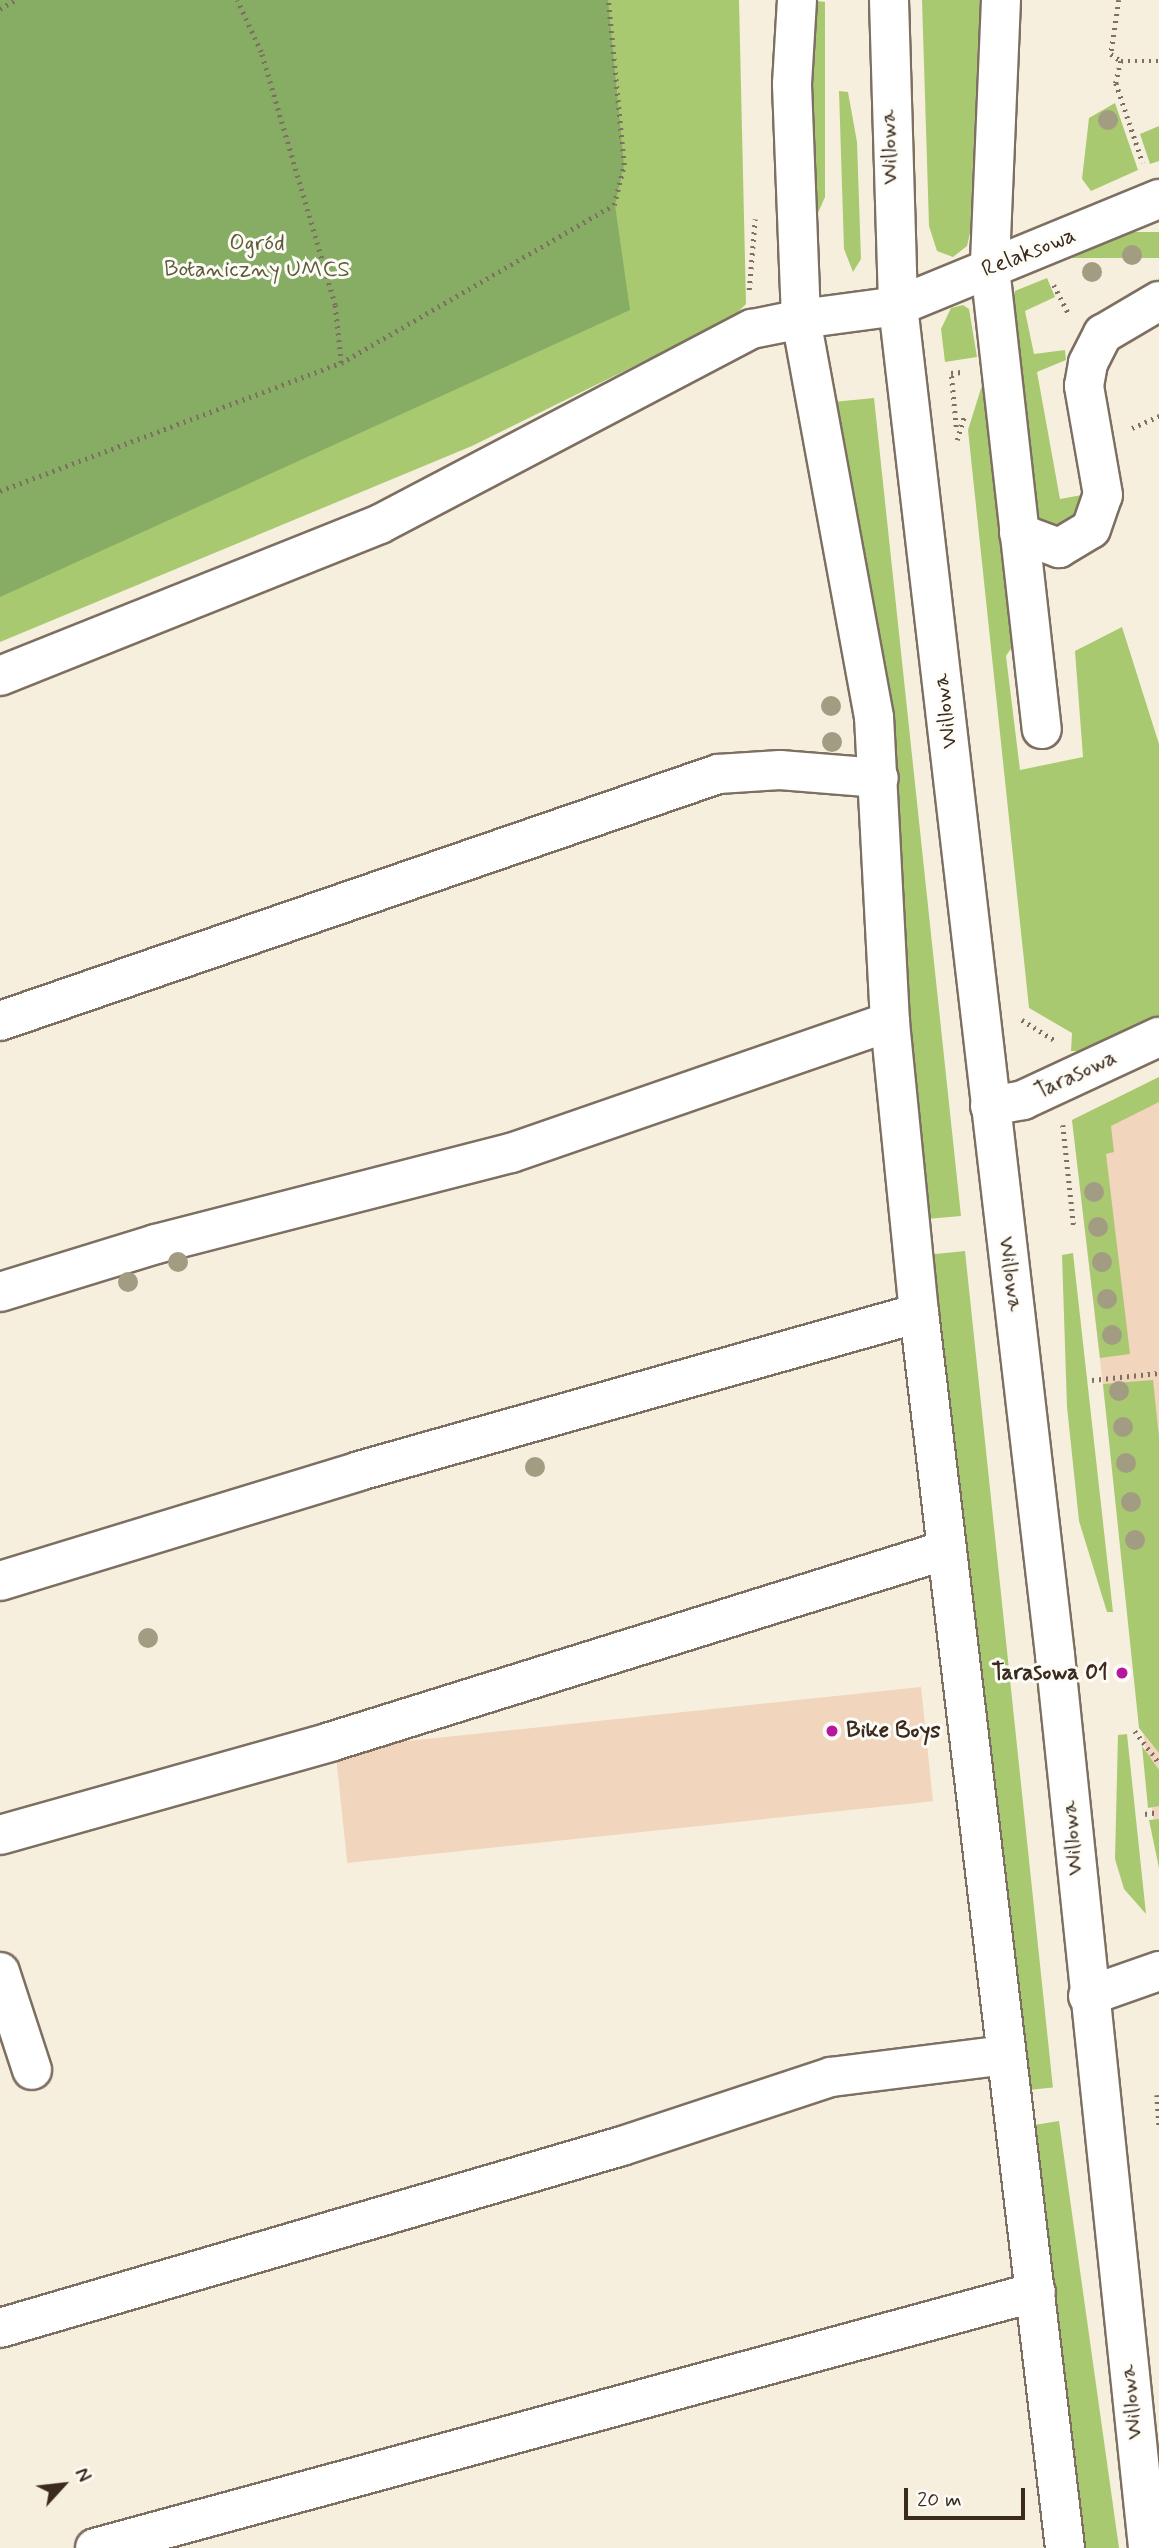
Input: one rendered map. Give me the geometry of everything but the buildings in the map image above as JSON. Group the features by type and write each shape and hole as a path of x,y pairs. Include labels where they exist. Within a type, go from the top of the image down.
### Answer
{"street":[{"path":"797,0 793,83 801,318 879,778 890,1022 919,1313 1065,2548"},
{"name":"Willowa","path":"889,0 898,306 990,1106 1148,2548"},
{"path":"1001,0 990,268 1042,729"},
{"name":"Relaksowa","path":"0,676 380,524 752,329 801,318 898,306 990,268 1154,188"},
{"path":"1019,533 1059,548 1091,529 1103,495 1084,386 1091,352 1103,334 1159,301"},
{"path":"0,1020 718,774 779,770 879,778"},
{"path":"0,1292 156,1244 511,1153 890,1022"},
{"name":"Tarasowa","path":"990,1106 1023,1100 1159,1037"},
{"path":"0,1581 359,1471 919,1313"},
{"path":"0,1835 330,1742 946,1550"},
{"path":"1088,1996 1159,1971"},
{"path":"0,1972 32,2070"},
{"path":"0,2328 622,2146 831,2077 1006,2055"},
{"path":"95,2548 1036,2292"}],"path":[{"path":"0,9 15,0"},
{"path":"237,0 261,52 335,305 341,363"},
{"path":"0,491 341,363 614,205 624,165 608,0"},
{"path":"1119,0 1111,54 1121,61 1159,61"},
{"path":"1121,61 1116,83 1154,188"},
{"path":"749,305 756,216"},
{"path":"1125,431 1159,416"},
{"path":"1062,1116 1074,1228"},
{"path":"1092,1380 1159,1373"},
{"path":"1135,1731 1159,1763"},
{"path":"1144,1814 1159,1812"},
{"path":"1157,2095 1159,2126"}],"shaded area":[{"path":"1159,1077 1159,1868 1072,1120"},
{"path":"921,1687 933,1801 347,1863 335,1749"}],"green space":[{"name":"Ogród Botaniczny UMCS","path":"0,0 739,0 746,304 732,318 472,446 0,642"},
{"name":"Ogród Botaniczny UMCS","path":"0,0 608,0 624,165 615,205 630,310 0,597"},
{"path":"810,0 825,2 825,197 818,213 811,196"},
{"path":"922,0 980,0 970,233 967,246 953,257 937,251 929,226"},
{"path":"839,91 848,92 857,142 861,259 853,272 844,249"},
{"path":"1115,103 1138,170 1091,191 1082,179 1089,118"},
{"path":"1159,126 1159,161 1150,164 1140,134"},
{"path":"1047,232 1159,232 1159,258 1047,258"},
{"path":"1047,278 1055,297 1025,311 1034,354 1065,350 1066,360 1037,372 1060,499 1082,495 1083,508 1077,521 1041,532 1011,304 1015,291"},
{"path":"963,305 969,309 977,357 945,362 941,329 951,308"},
{"path":"983,382 1020,635 1006,656 1020,770 1083,757 1075,651 1122,627 1159,744 1159,1016 1079,1051 1071,1051 1072,1033 1029,1008 968,430"},
{"path":"874,398 961,1216 927,1219 833,402"},
{"path":"1159,1077 1159,1102 1111,1126 1114,1152 1106,1154 1130,1354 1100,1358 1072,1120"},
{"path":"965,1251 1053,2087 1021,2091 933,1254"},
{"path":"1073,1253 1113,1612 1107,1612 1079,1521 1067,1407 1062,1255"},
{"path":"1153,1380 1159,1437 1159,1753 1139,1728 1103,1384"},
{"path":"1127,1734 1146,1914 1124,1889 1115,1859 1118,1735"},
{"path":"1142,1746 1159,1770 1159,1806 1148,1808"},
{"path":"1159,1819 1159,1868 1149,1820"},
{"path":"1059,2121 1119,2548 1084,2548 1034,2125"}],"place":[{"name":"Tarasowa 01","path":"1122,1673"},
{"name":"Bike Boys","path":"832,1731"}]}
